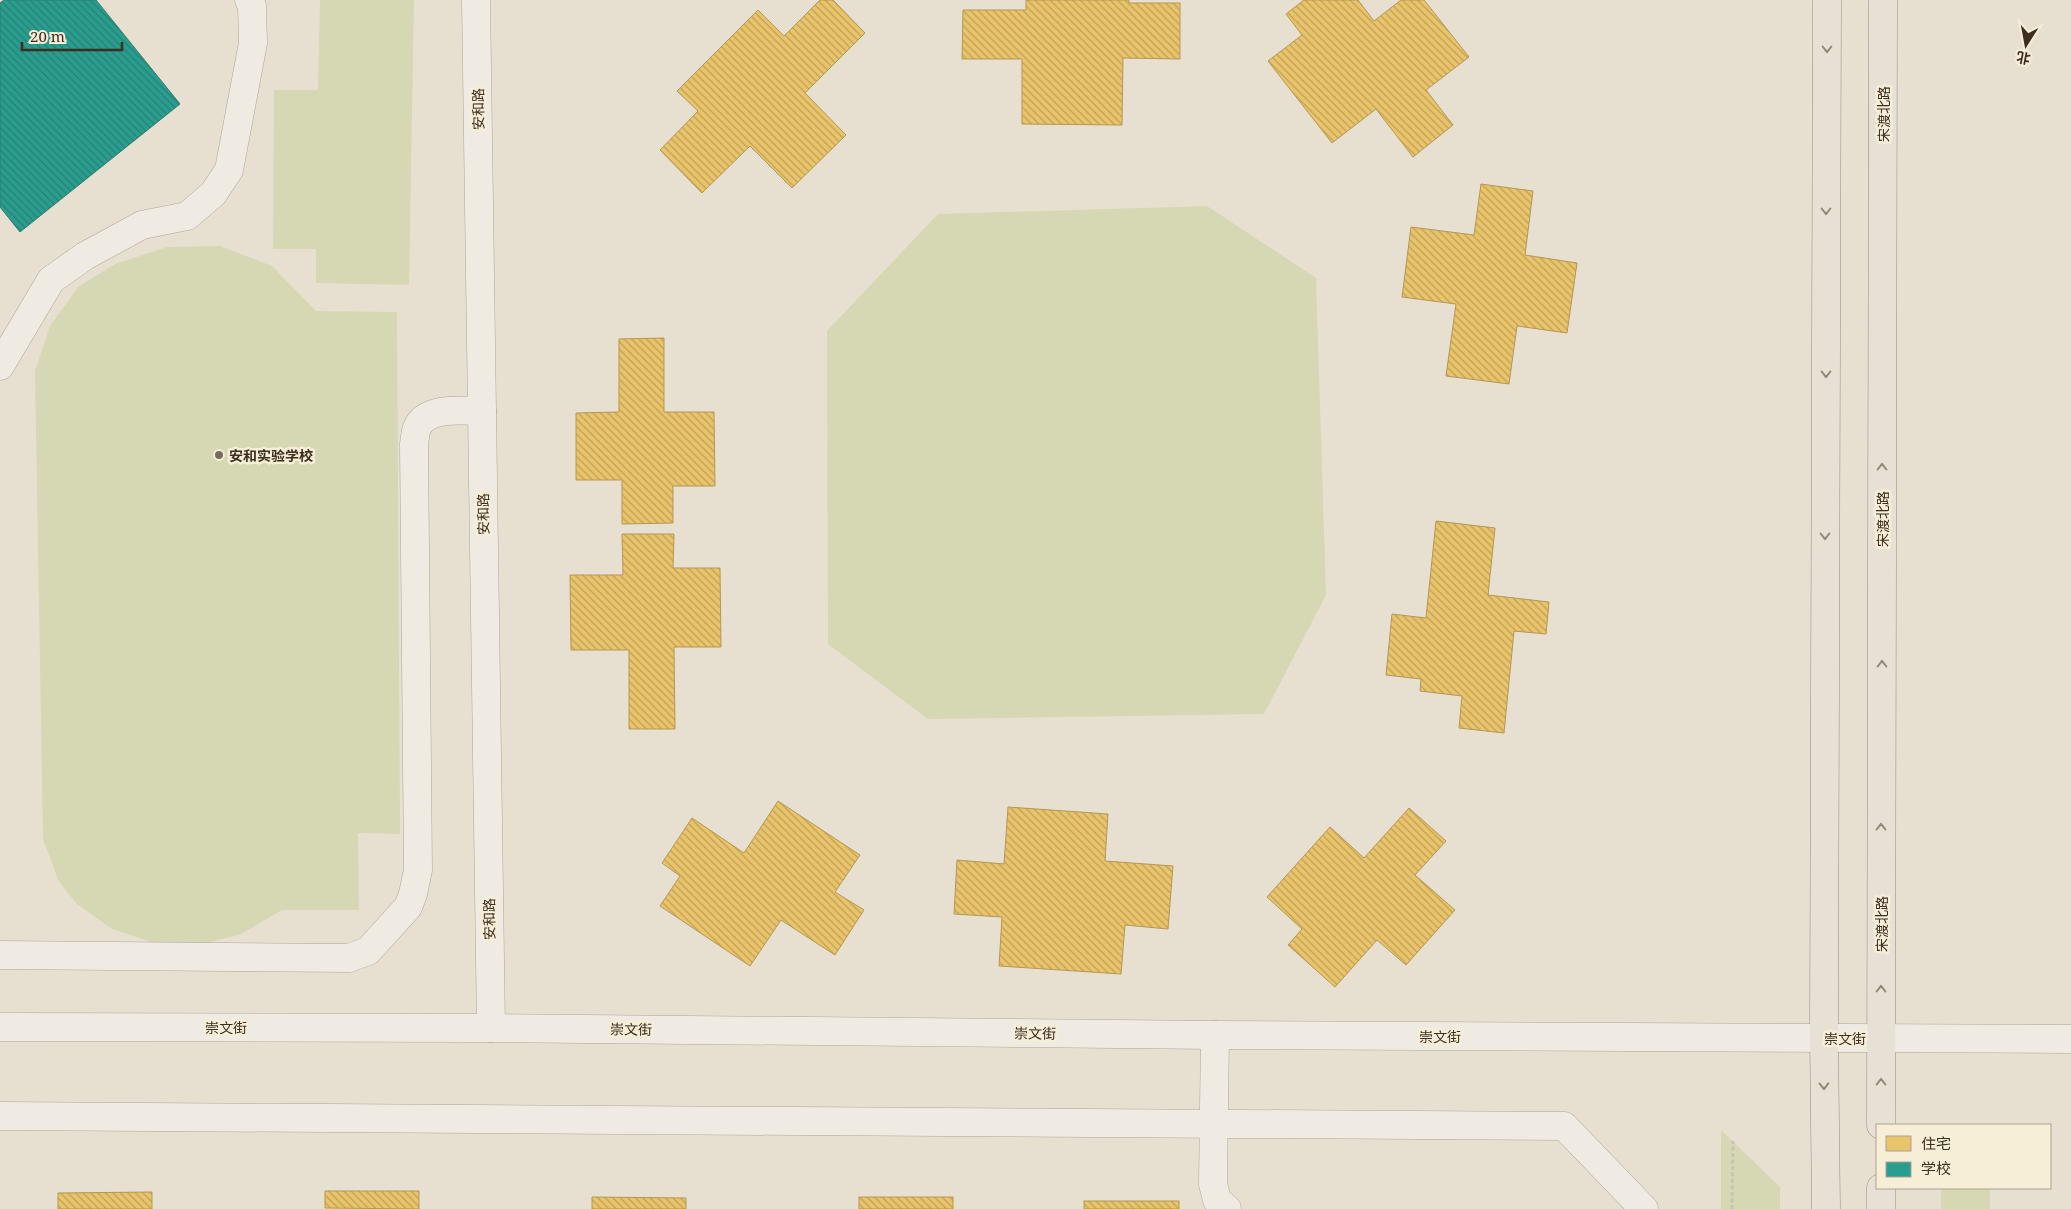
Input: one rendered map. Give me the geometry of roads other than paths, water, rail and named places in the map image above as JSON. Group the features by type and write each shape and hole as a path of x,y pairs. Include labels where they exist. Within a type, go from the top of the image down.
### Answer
{"main road":[{"path":"1826,1209 1824,1037 1827,0"},
{"name":"宋渡北路","path":"1881,1124 1883,0"},
{"path":"1881,1189 1882,1209"}],"street":[{"path":"0,366 51,280 85,256 142,225 187,216 213,194 230,170 253,43 252,6 249,0"},
{"name":"安和路","path":"476,0 491,1028"},
{"path":"0,956 349,958 368,951 408,907 418,870 414,444 418,427 428,416 446,411 482,411"},
{"name":"崇文街","path":"0,1027 491,1028 1215,1035 2071,1039"},
{"path":"1215,1035 1213,1184 1217,1200 1227,1209"},
{"path":"0,1116 1564,1126 1644,1209"}],"place":[{"name":"安和实验学校","path":"219,455"}]}
